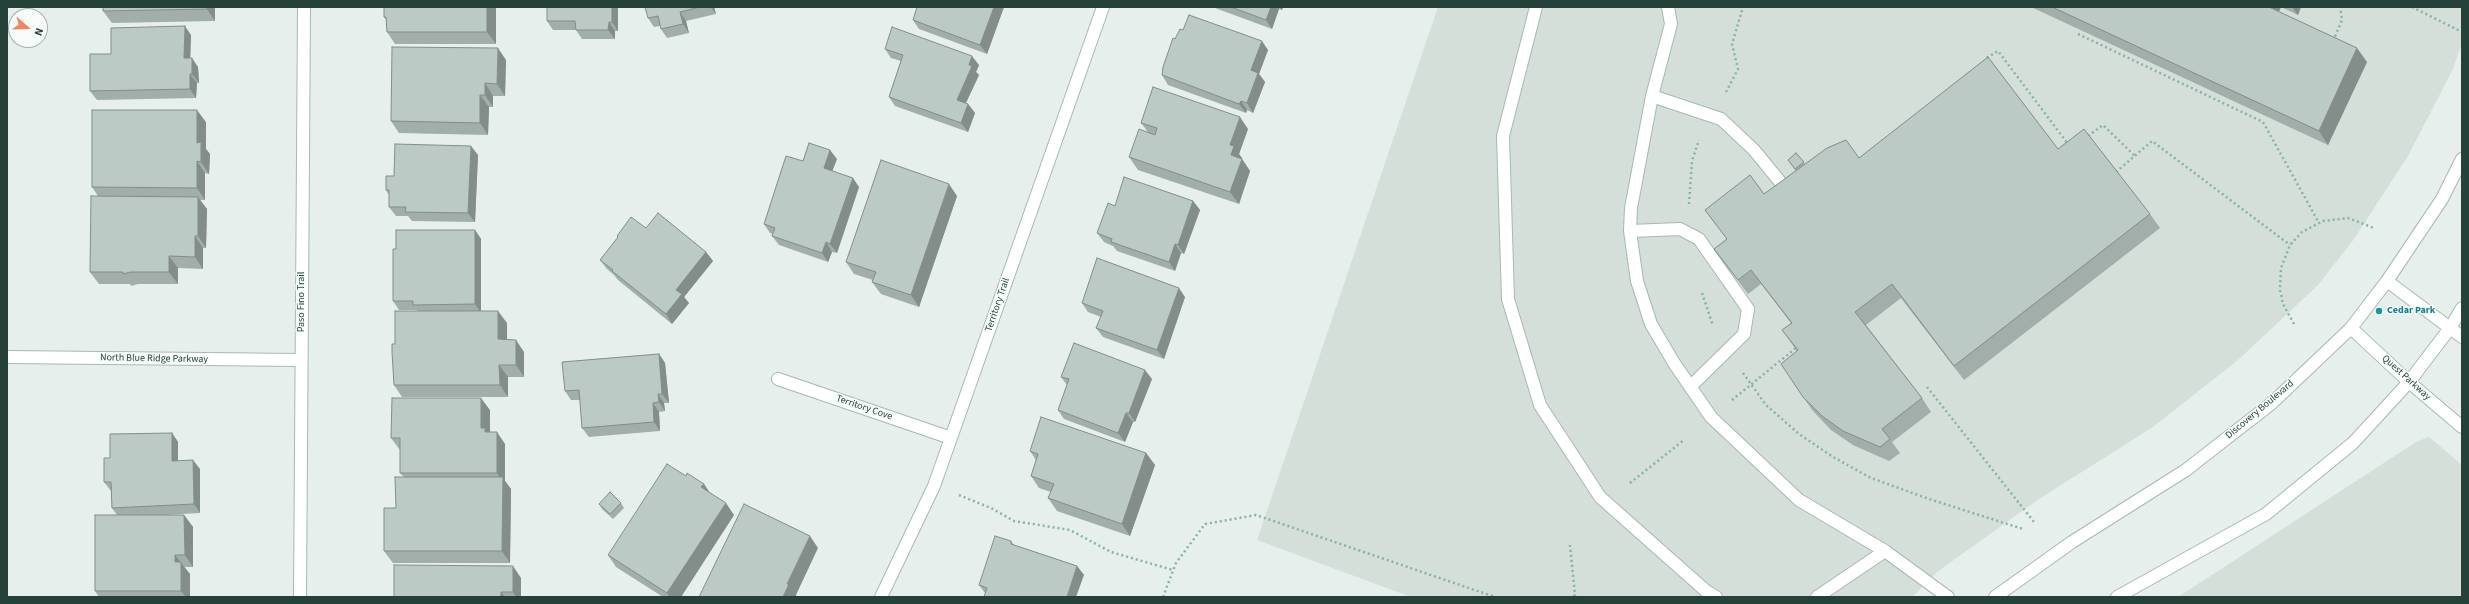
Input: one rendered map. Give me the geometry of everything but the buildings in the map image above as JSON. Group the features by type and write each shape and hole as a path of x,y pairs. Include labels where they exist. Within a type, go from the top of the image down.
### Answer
{"street":[{"name":"Paso Fino Trail","path":"300,597 304,7"},
{"name":"Territory Trail","path":"881,597 934,486 1103,7"},
{"path":"1536,7 1503,136 1508,299 1540,405 1600,497 1706,591 1716,597"},
{"path":"1668,7 1671,24 1652,96 1631,208 1630,231 1638,281 1651,324 1690,387 1711,417 1799,500 1885,551 1948,597"},
{"path":"1652,96 1721,119 1754,150 1790,195"},
{"name":"Discovery Boulevard","path":"1995,597 2072,542 2186,470 2272,403 2351,328 2387,281 2442,198 2462,159"},
{"path":"1630,231 1680,230 1699,239 1748,309 1744,334 1690,387"},
{"path":"2387,281 2462,337"},
{"path":"2117,597 2266,514 2353,443 2409,382 2450,328 2462,308"},
{"name":"Quest Parkway","path":"2351,328 2409,382 2462,427"},
{"name":"North Blue Ridge Parkway","path":"7,357 301,360"},
{"name":"Territory Cove","path":"778,379 951,438"},
{"path":"1816,597 1885,551"}],"path":[{"path":"1724,97 1735,79 1738,69 1732,44 1743,7"},
{"path":"2331,46 2342,20 2340,7"},
{"path":"2412,7 2462,32"},
{"path":"2078,34 2263,122 2319,223"},
{"path":"1988,64 1985,59 1998,50 2071,149"},
{"path":"2084,139 2103,125 2135,156"},
{"path":"1689,206 1692,162 1699,139"},
{"path":"2116,172 2152,141 2290,245"},
{"path":"2294,324 2283,304 2280,290 2280,268 2290,245 2302,232 2319,223 2348,218 2374,228"},
{"path":"1730,401 1796,348"},
{"path":"1740,370 1766,405 1799,434 1833,457 1871,478 1929,500 2023,529"},
{"path":"1927,387 2034,522"},
{"path":"1630,484 1684,440"},
{"path":"934,486 993,508 1014,521 1070,530 1112,552 1173,570"},
{"path":"1163,597 1176,563 1205,524 1256,515 1495,597"},
{"path":"1570,544 1575,595 1571,597"}],"shaded area":[{"path":"1438,7 2462,7 2462,43 2453,69 2408,156 2354,239 2318,285 2238,360 2153,427 2039,499 1937,572 1912,597 1411,597 1257,540"},
{"path":"2429,437 2462,465 2462,597 2178,597 2416,442"}],"place":[{"name":"Cedar Park","path":"2379,311"}]}
